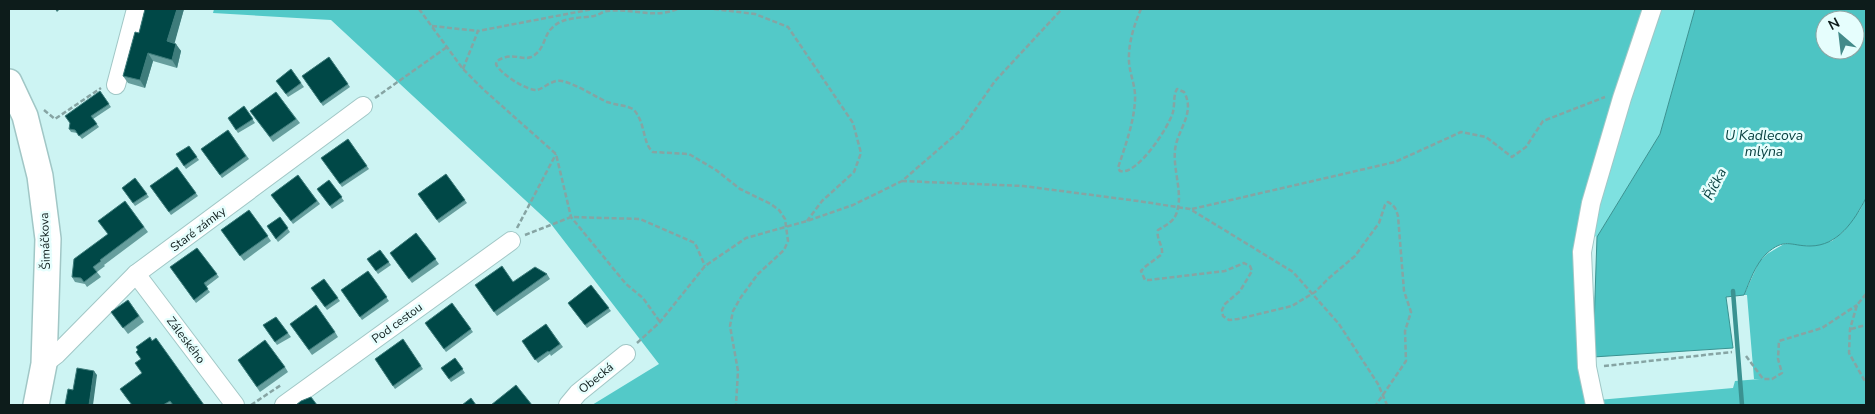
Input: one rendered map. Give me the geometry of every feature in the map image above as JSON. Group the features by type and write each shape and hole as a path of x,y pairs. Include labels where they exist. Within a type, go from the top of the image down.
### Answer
{"street":[{"path":"116,84 136,9"},
{"path":"1595,405 1587,367 1582,252 1591,203 1622,98 1652,9"},
{"name":"Šimáčkova","path":"9,82 25,116 41,185 48,239 44,364 36,405"},
{"name":"Staré zámky","path":"44,364 57,354 136,274 362,106"},
{"name":"Pod cestou","path":"284,405 511,241"},
{"name":"Záleského","path":"136,274 235,405"},
{"name":"Obecká","path":"568,405 578,392 626,354"}],"path":[{"path":"418,9 463,69 556,154 571,217 626,284 643,298 660,322"},
{"path":"432,26 478,31 593,9"},
{"path":"677,9 657,14 607,11 595,16 582,16 563,22 552,28 544,45 532,57 509,56 497,61 497,67 501,72 534,90 560,81 608,102 634,109 642,121 647,146 650,150 658,154 679,152 689,154 716,170 740,189 779,210 785,219 787,227 788,241 784,250 758,274 733,311 730,326 738,371 736,405"},
{"path":"714,9 755,14 788,27 853,123 861,153 854,172 822,201 807,221"},
{"path":"626,354 660,322 705,266 746,238 807,221 853,205 902,181 961,130 995,81 1062,9"},
{"path":"1141,9 1132,32 1129,62 1136,99 1134,113 1118,168 1123,173 1126,172 1147,154 1157,142 1173,112 1176,91 1180,89 1184,92 1187,97 1188,110 1175,148 1174,164 1178,190 1174,220 1158,230 1157,236 1163,249 1162,254 1142,271 1145,280 1225,272 1244,263 1250,266 1252,271 1240,291 1225,304 1222,310 1223,316 1229,320 1292,306 1313,294 1355,256 1379,223 1385,205 1388,202 1392,204 1396,208 1398,216 1404,291 1411,312 1406,331 1406,361 1399,374 1382,394 1376,405"},
{"path":"463,69 478,31"},
{"path":"362,106 447,47"},
{"path":"44,109 56,119 110,82 116,84"},
{"path":"1190,210 1395,162 1461,132 1486,137 1512,157 1526,147 1543,121 1608,96 1622,98"},
{"path":"511,241 556,154"},
{"path":"902,181 1023,186 1190,210 1293,272 1339,324 1378,384 1387,405"},
{"path":"511,241 571,217 640,219 695,243 705,266"},
{"path":"1746,356 1763,379 1772,379 1782,373 1778,359 1779,341 1822,328 1857,305 1866,294"},
{"path":"1857,305 1850,329 1848,353 1866,383"},
{"path":"1850,329 1866,325"},
{"path":"1587,367 1732,352"}],"shaded area":[{"path":"214,9 1646,9 1585,200 1587,401 1733,388 1735,381 1760,379 1754,379 1747,295 1744,295 1759,262 1767,254 1784,244 1794,243 1809,246 1832,241 1843,232 1860,210 1866,198 1866,405 592,405 659,364 551,224 331,20 213,13"},
{"path":"1657,9 1695,9 1660,134 1597,237 1590,234"}],"water":[{"name":"U Kadlecova mlýna","path":"1695,9 1866,9 1866,198 1856,215 1837,237 1820,245 1783,244 1778,246 1762,258 1744,295 1726,297 1733,348 1593,357 1597,237 1660,134"}],"building":[{"path":"145,9 177,9 167,41 176,44 172,60 148,53 140,80 123,76 135,32 139,33"},
{"path":"329,57 348,84 321,103 302,76"},
{"path":"291,69 301,83 286,94 276,81"},
{"path":"100,91 109,104 91,116 97,124 79,136 75,130 69,129 70,123 65,116"},
{"path":"276,92 296,119 270,137 250,111"},
{"path":"244,106 253,119 236,130 228,118"},
{"path":"228,130 246,156 220,175 201,149"},
{"path":"348,139 367,166 340,184 321,158"},
{"path":"189,146 197,157 184,166 176,154"},
{"path":"177,167 196,193 169,212 150,186"},
{"path":"446,174 465,200 437,220 418,194"},
{"path":"298,175 317,201 291,221 271,195"},
{"path":"135,178 147,194 133,203 122,188"},
{"path":"329,180 342,197 330,206 317,189"},
{"path":"125,201 144,227 100,260 93,267 97,272 84,282 81,278 72,277 74,259 108,234 98,221"},
{"path":"249,210 268,236 240,256 221,230"},
{"path":"280,217 288,228 276,239 267,226"},
{"path":"416,233 436,259 409,279 390,253"},
{"path":"197,248 217,274 204,283 208,289 194,300 170,267"},
{"path":"380,250 389,262 376,271 367,259"},
{"path":"502,266 513,282 535,267 547,274 494,312 475,285"},
{"path":"368,271 387,297 360,317 341,290"},
{"path":"324,279 338,298 325,307 311,288"},
{"path":"591,285 609,308 585,325 568,303"},
{"path":"128,300 139,316 123,328 111,312"},
{"path":"452,303 471,329 444,349 425,323"},
{"path":"316,305 335,332 309,350 290,324"},
{"path":"276,317 288,333 275,342 263,325"},
{"path":"546,324 560,344 535,360 522,341"},
{"path":"150,337 152,341 156,338 204,405 173,405 170,401 163,405 132,405 120,389 142,373 135,363 141,359 136,352 138,350 136,347"},
{"path":"403,339 421,366 393,386 375,359"},
{"path":"265,340 285,367 257,387 238,360"},
{"path":"455,358 463,369 449,379 441,368"},
{"path":"77,368 94,371 89,405 65,405 68,389 73,390"},
{"path":"516,385 532,405 491,405"},
{"path":"311,397 317,405 296,405 301,401"},
{"path":"471,398 476,405 462,405"}],"waterway":[{"name":"Říčka","path":"1733,291 1742,405"}]}
